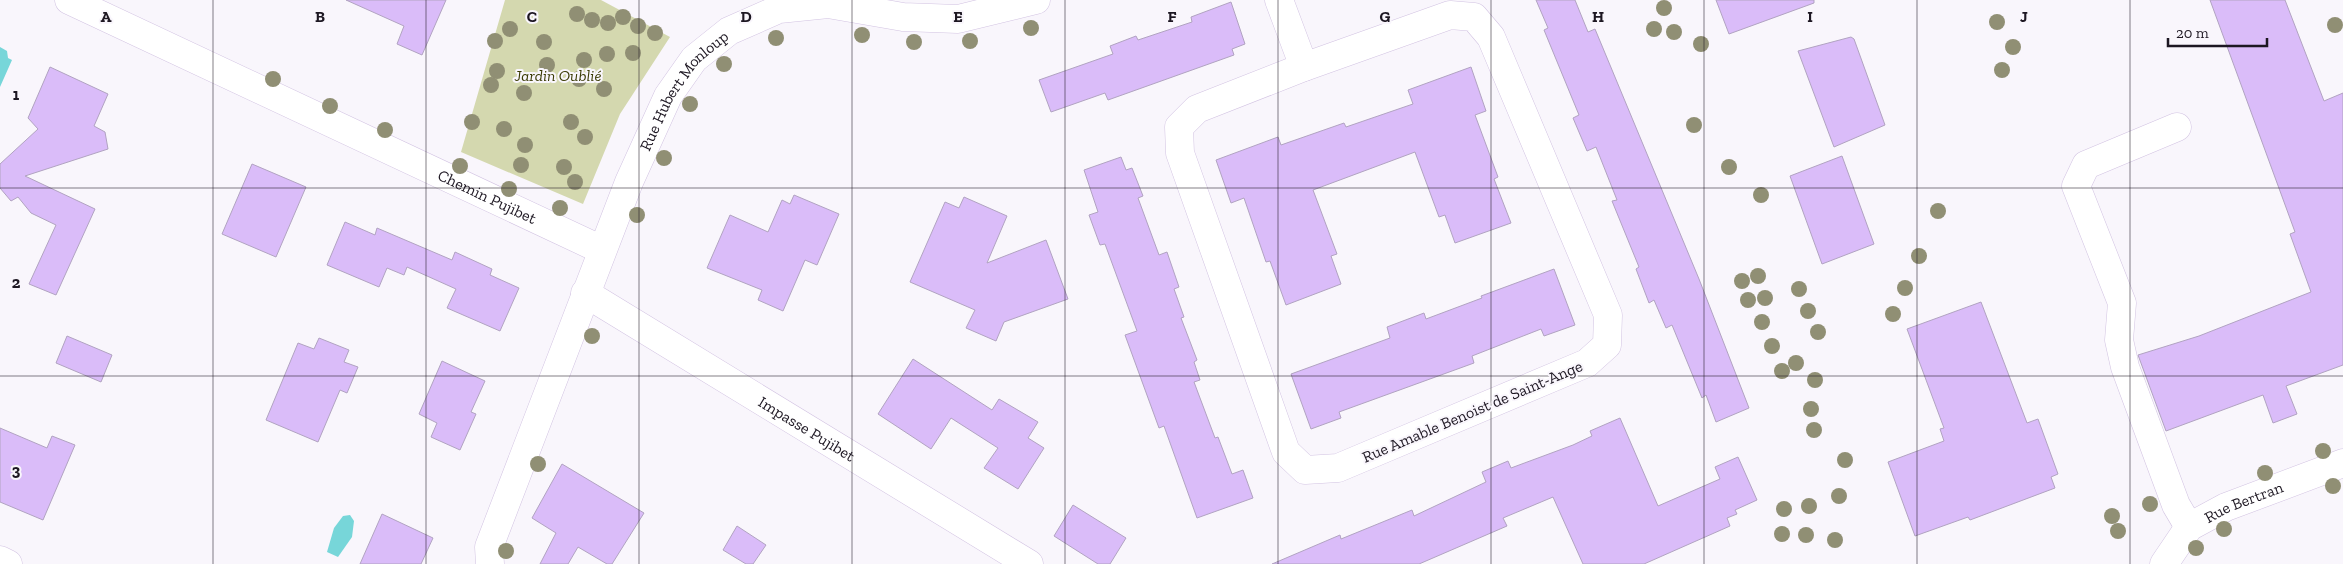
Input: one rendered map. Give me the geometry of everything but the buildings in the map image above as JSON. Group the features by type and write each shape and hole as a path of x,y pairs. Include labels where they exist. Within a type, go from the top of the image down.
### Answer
{"street":[{"name":"Chemin Pujibet","path":"69,0 602,250"},
{"name":"Rue Hubert Monloup","path":"602,250 629,182 668,96 694,59 729,31 779,9 828,4 903,17 958,19 1036,0"},
{"path":"1279,0 1304,67"},
{"name":"Rue Amable Benoist de Saint-Ange","path":"1450,15 1474,17 1491,37 1608,315 1607,345 1587,363 1338,468 1305,470 1286,452 1180,153 1179,128 1197,109 1304,67 1450,15"},
{"path":"2177,127 2086,165 2076,186 2122,303 2120,340 2125,367 2176,505 2189,527"},
{"path":"490,564 489,546 602,250"},
{"name":"Impasse Pujibet","path":"585,293 1029,564"},
{"name":"Rue Bertran","path":"2164,564 2189,527 2226,507 2343,463"},
{"path":"0,560 8,564"}],"green space":[{"name":"Jardin Oublié","path":"505,0 601,0 670,37 620,114 583,204 461,152"}],"water":[{"path":"0,47 7,51 8,58 12,60 0,87"},
{"path":"350,515 354,521 352,537 338,557 327,552 334,528 343,516"}]}
